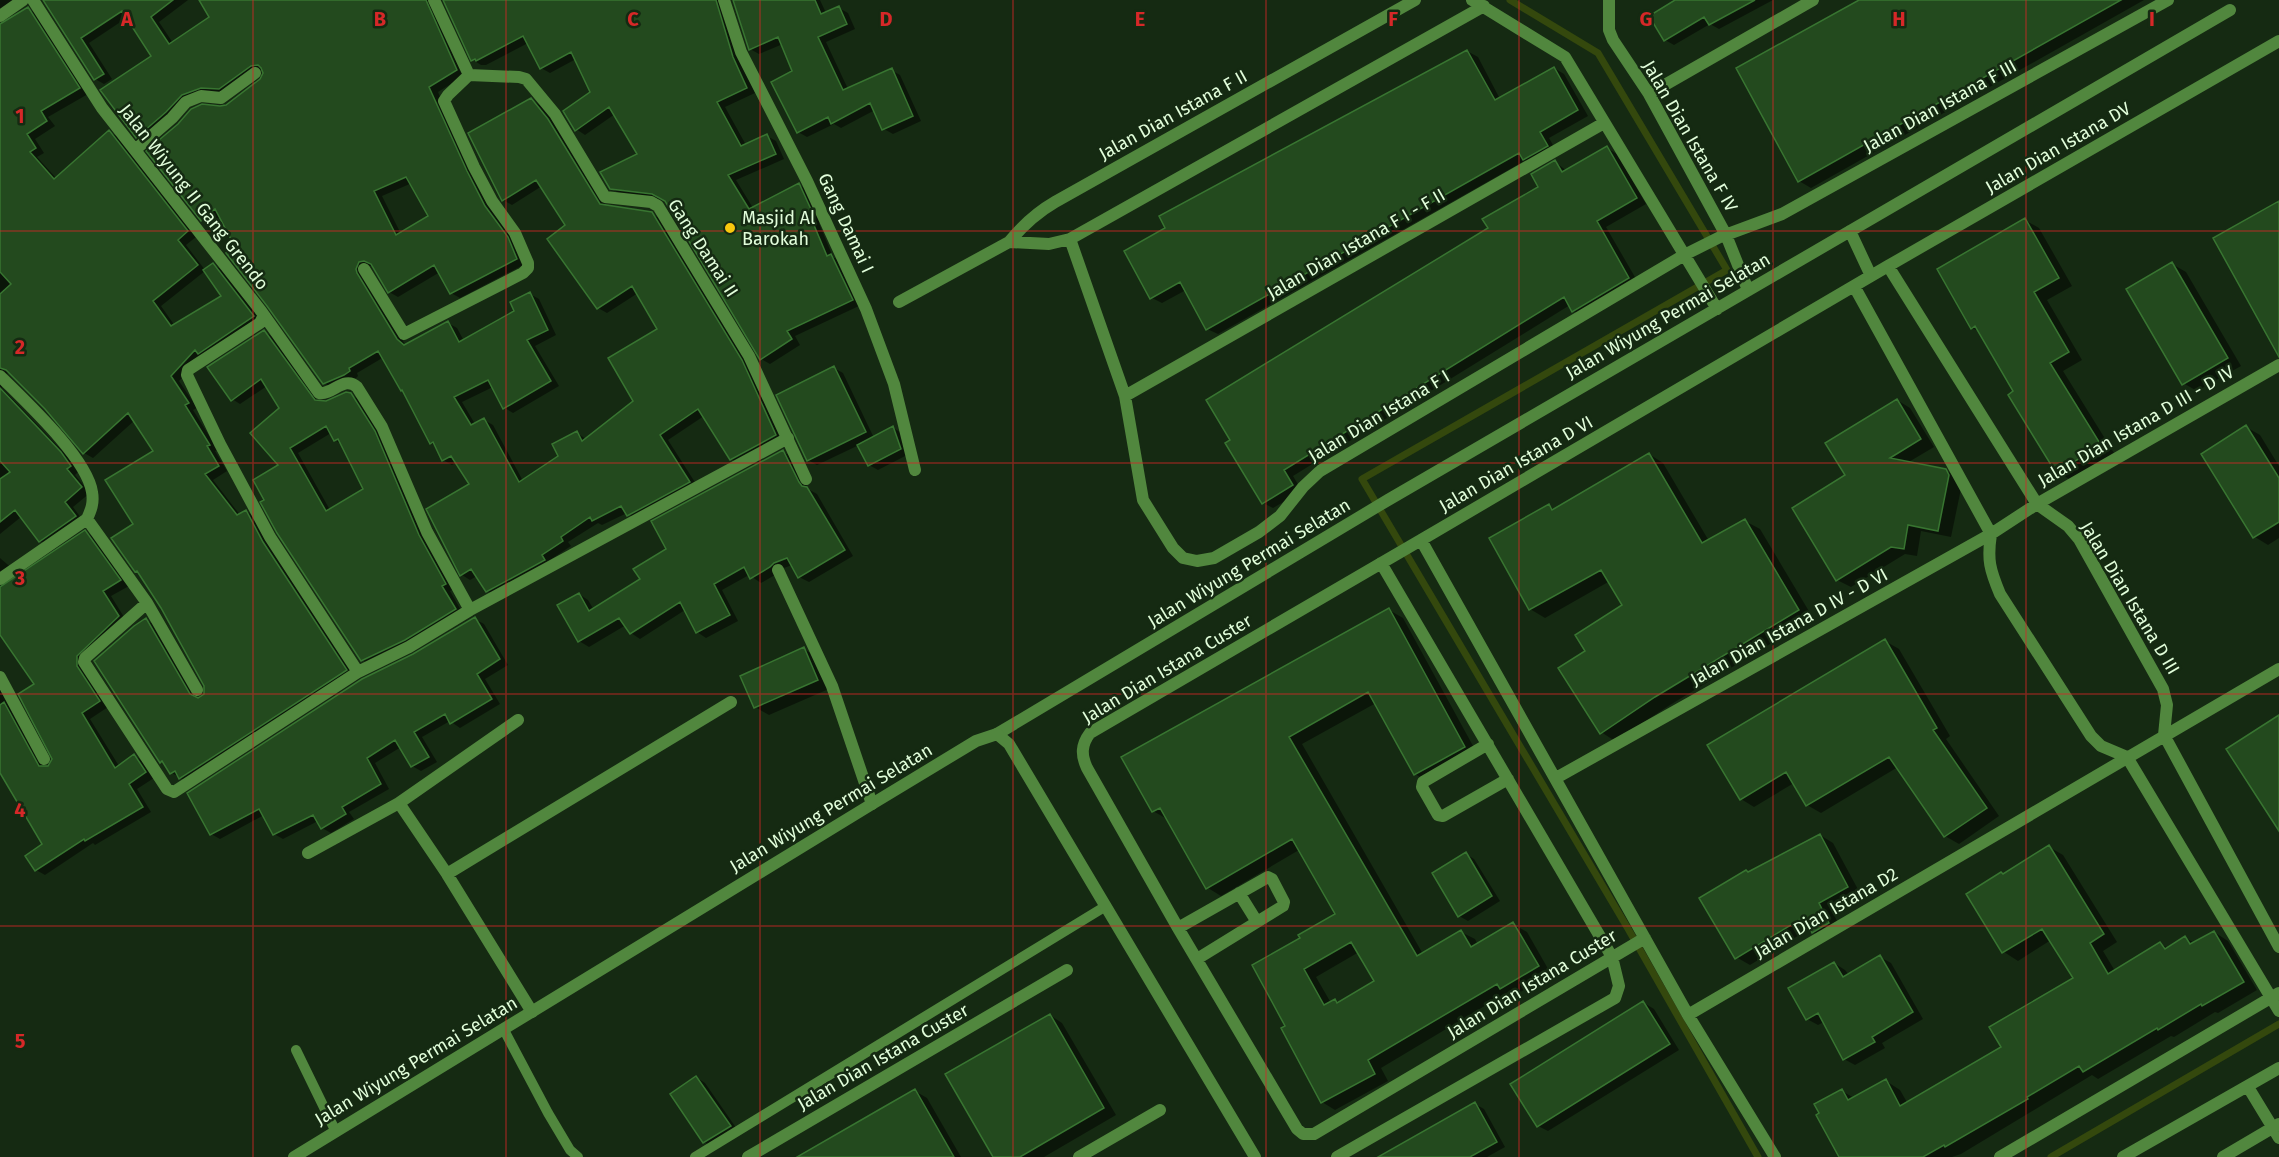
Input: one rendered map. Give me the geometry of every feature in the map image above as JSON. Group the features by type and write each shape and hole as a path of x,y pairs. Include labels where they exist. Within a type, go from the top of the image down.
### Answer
{"street":[{"path":"0,16 23,0"},
{"name":"Jalan Wiyung II Gang Grendo","path":"33,0 102,108 261,311 263,316 260,323 189,370 187,375 220,444 270,537 358,672"},
{"path":"364,269 404,334 527,271 528,263 515,233 487,193 444,101 448,94 469,75 434,0"},
{"name":"Gang Damai I","path":"724,0 741,52 807,181 866,309 894,384 915,470"},
{"name":"Jalan Dian Istana F II","path":"1010,242 1021,227 1055,202 1415,0"},
{"name":"Jalan Dian Istana F IV","path":"1609,0 1609,30 1613,40 1649,94 1723,236 1748,290"},
{"path":"1649,94 1813,0"},
{"name":"Jalan Dian Istana F III","path":"1723,236 1782,214 2168,0"},
{"path":"899,302 1010,242 1049,244 1070,239 1478,3 1565,57 1604,123 1689,252 1694,267 1718,309"},
{"name":"Jalan Wiyung Permai Selatan","path":"294,1157 976,741 997,734 1388,500 2230,10"},
{"name":"Jalan Dian Istana DV","path":"1854,286 2279,41"},
{"path":"135,150 172,118 186,102 201,96 221,98 255,73"},
{"name":"Gang Damai II","path":"469,75 526,79 555,114 604,196 651,202 658,206 749,356 806,479"},
{"name":"Jalan Dian Istana F I - F II","path":"1125,396 1604,123"},
{"path":"1850,231 1871,276"},
{"name":"Jalan Dian Istana F I","path":"1125,396 1143,500 1173,548 1183,558 1197,561 1214,558 1259,532 1280,516 1320,471 1689,252 1723,236"},
{"path":"1070,239 1125,396"},
{"name":"Jalan Dian Istana D III - D IV","path":"1888,266 2037,504 2279,365"},
{"path":"1854,286 1991,534 1988,556 1991,572 2000,594 2091,736 2101,746 2127,757 2276,1002 2000,1157"},
{"name":"Jalan Dian Istana D VI","path":"1421,540 1854,286"},
{"path":"263,316 320,393 344,383 352,383 357,387 382,427 427,532 470,610"},
{"path":"0,376 60,439 87,478 92,491 92,508 87,519 0,579"},
{"path":"147,603 85,658 84,662 167,789 177,792 358,672 409,647 470,610 788,438"},
{"name":"Jalan Dian Istana D IV - D VI","path":"1556,778 1991,534 2037,504"},
{"name":"Jalan Dian Istana D III","path":"2037,504 2068,526 2079,539 2163,689 2167,705 2164,735"},
{"path":"87,519 147,603 197,690"},
{"path":"1421,540 1556,778 1642,940 1775,1157"},
{"name":"Jalan Dian Istana Custer","path":"1421,540 1090,733 1082,746 1083,759 1087,768 1297,1129 1310,1135 1642,940"},
{"path":"1337,1157 1615,998 1619,986 1613,956 1508,779 1385,560"},
{"path":"778,570 832,686 872,804"},
{"path":"2279,669 2164,735 2279,947"},
{"path":"0,677 44,759"},
{"path":"447,874 731,702"},
{"path":"308,853 399,803 518,720"},
{"path":"997,734 1009,744 1254,1157"},
{"name":"Jalan Dian Istana D2","path":"1688,1015 2164,735"},
{"path":"1488,744 1423,782 1422,787 1438,815 1443,816 1508,779"},
{"path":"399,803 447,874 532,1012"},
{"path":"1178,928 1268,877 1272,879 1284,904 1197,959"},
{"path":"1239,893 1257,922"},
{"name":"Jalan Dian Istana Custer","path":"748,1157 1067,970"},
{"path":"2123,1157 2279,1068"},
{"path":"2223,1157 2277,1130 2248,1087"},
{"path":"1079,1157 1160,1110"}],"lane":[{"path":"695,1157 1106,906"},
{"path":"504,1030 548,1113 570,1150 578,1157"},
{"path":"296,1050 335,1131"}],"building":[{"path":"43,0 173,0 151,17 169,44 209,17 199,0 426,0 457,70 429,87 467,171 485,206 508,237 517,259 450,294 434,265 388,293 371,264 364,261 359,262 357,273 397,339 404,345 448,321 459,342 514,311 510,302 530,292 548,330 527,340 551,381 503,409 488,380 454,397 471,425 484,418 519,482 558,456 552,444 577,431 582,441 633,401 608,358 657,329 632,286 597,309 547,239 565,225 536,180 502,201 468,133 531,98 548,119 600,204 652,212 742,360 776,435 730,460 698,409 660,435 690,482 627,516 621,506 592,521 590,517 561,537 563,541 542,555 545,560 486,592 471,569 460,576 426,509 469,484 451,456 442,461 433,442 430,444 402,390 378,351 349,368 350,371 344,375 323,384 226,253 235,247 215,209 201,221 146,151 178,124 191,109 202,104 226,105 260,79 263,73 261,68 258,65 251,66 219,89 201,88 182,95 136,138 100,90 151,56 122,11 81,38 104,74 94,80","holes":["406,177 428,216 396,235 374,191"]},
{"path":"443,0 716,0 733,57 747,88 717,102 741,146 767,134 776,154 728,175 749,209 799,183 814,216 811,218 827,256 831,254 853,300 787,331 792,339 760,360 665,201 652,194 610,189 600,172 637,154 609,107 575,131 563,111 590,92 571,52 540,69 523,36 476,61 475,59 471,61"},
{"path":"733,0 815,0 821,14 839,6 847,24 818,37 843,90 892,68 913,116 882,130 870,103 831,124 828,117 797,133 771,82 792,71 778,37 749,50"},
{"path":"1675,0 1755,0 1709,25 1704,17 1664,41 1649,16"},
{"path":"1859,0 2121,0 1798,182 1736,68"},
{"path":"28,7 80,88 41,111 47,121 27,134 36,148 30,152 54,179 109,130 188,231 178,240 198,265 153,301 171,326 221,296 203,270 213,263 254,316 198,354 195,350 171,376 189,403 185,405 210,445 207,446 219,466 205,474 237,515 246,510 263,542 347,670 179,779 175,771 170,774 162,761 160,763 94,661 146,618 190,694 198,698 204,694 204,686 161,608 137,571 135,572 111,538 133,524 105,480 153,451 128,413 83,454 45,409 6,370 0,368 0,294 11,284 0,272 0,24"},
{"path":"1467,50 1495,100 1554,67 1578,110 1540,132 1548,146 1523,160 1519,153 1206,330 1180,282 1150,299 1124,251 1165,228 1159,216"},
{"path":"1607,146 1637,198 1597,221 1629,278 1572,312 1564,297 1284,470 1293,485 1262,504 1225,443 1230,440 1206,400 1488,228 1482,219 1538,187 1531,174 1555,160 1562,172"},
{"path":"2279,201 2279,357 2213,238"},
{"path":"2025,218 2059,278 2034,292 2069,352 2050,363 2101,445 2056,473 2008,395 2013,391 1975,326 1971,329 1937,269"},
{"path":"2172,262 2228,358 2182,385 2126,289"},
{"path":"264,330 315,400 326,401 346,392 351,393 375,431 419,535 446,584 442,586 456,609 405,640 361,661 277,533 260,502 264,500 253,480 278,465 250,433 279,408 261,379 231,401 207,367","holes":["326,426 334,441 338,439 363,489 326,511 290,448"]},
{"path":"834,366 866,432 807,461 776,395"},
{"path":"0,388 61,452 71,466 67,469 82,487 65,502 76,516 39,542 15,510 0,522 0,479 10,472 0,461"},
{"path":"1897,399 1921,439 1890,458 1946,469 1949,475 1938,531 1908,525 1904,549 1891,547 1836,581 1792,508 1845,475 1825,443"},
{"path":"2246,425 2279,478 2279,522 2253,538 2201,454"},
{"path":"893,426 901,449 868,466 857,445"},
{"path":"783,450 799,482 802,486 807,487 845,550 798,578 787,558 774,563 750,579 744,567 714,584 730,615 696,633 680,602 630,634 619,618 578,642 557,605 579,593 589,611 640,579 633,569 666,549 651,521"},
{"path":"1649,453 1702,543 1745,519 1799,610 1655,697 1600,734 1558,668 1585,651 1575,635 1622,605 1601,570 1529,610 1489,538 1549,504 1552,510"},
{"path":"85,530 121,580 103,591 119,616 77,656 77,666 100,701 82,713 115,768 134,754 146,772 129,784 143,807 85,841 84,839 35,871 25,856 42,844 0,773 0,705 4,702 39,766 48,766 52,759 18,694 34,684 0,635 0,587"},
{"path":"1389,608 1465,747 1414,775 1368,692 1289,737 1417,956 1461,930 1471,947 1513,922 1539,966 1500,989 1497,984 1368,1060 1375,1074 1321,1103 1281,1028 1285,1026 1252,965 1300,938 1298,935 1335,914 1292,839 1206,889 1160,808 1152,812 1121,757","holes":["1351,942 1374,981 1337,1003 1335,999 1324,1005 1304,969"]},
{"path":"475,617 500,659 477,674 492,699 450,724 445,714 414,732 429,757 411,767 395,740 367,758 381,784 342,807 346,814 321,829 313,815 273,835 259,809 210,835 187,793 362,679 413,654"},
{"path":"1885,639 1937,728 1933,730 1987,808 1944,837 1889,757 1806,806 1786,772 1740,800 1707,745"},
{"path":"804,647 818,680 754,708 740,676"},
{"path":"2279,715 2279,831 2226,749"},
{"path":"1820,834 1848,887 1819,903 1829,923 1812,933 1804,917 1735,959 1699,898 1746,870 1748,872"},
{"path":"2049,845 2104,934 2090,943 2108,974 2160,942 2165,949 2185,936 2190,944 2214,931 2244,982 2158,1030 2157,1028 2083,1072 2079,1066 2027,1097 2028,1099 1945,1147 1944,1145 1923,1157 1839,1157 1816,1115 1819,1113 1814,1104 1842,1089 1848,1100 1886,1079 1900,1106 2001,1047 1989,1027 2073,978 2042,929 2002,953 1966,894"},
{"path":"1466,852 1492,896 1458,917 1432,873"},
{"path":"1880,955 1913,1012 1872,1037 1875,1042 1843,1060 1818,1013 1806,1020 1788,988 1834,962 1843,977"},
{"path":"1643,1001 1670,1044 1537,1127 1510,1084"},
{"path":"1050,1014 1104,1108 1020,1157 993,1157 945,1074"},
{"path":"696,1076 731,1126 703,1143 670,1094"},
{"path":"915,1089 954,1157 797,1157 882,1108"},
{"path":"1475,1102 1497,1142 1470,1157 1378,1157"}],"waterway":[{"path":"1510,0 1598,53 1727,270 1362,479 1627,927 1758,1157"},
{"path":"2051,1157 2279,1024"}],"place":[{"name":"Masjid Al Barokah","path":"730,228"}]}
